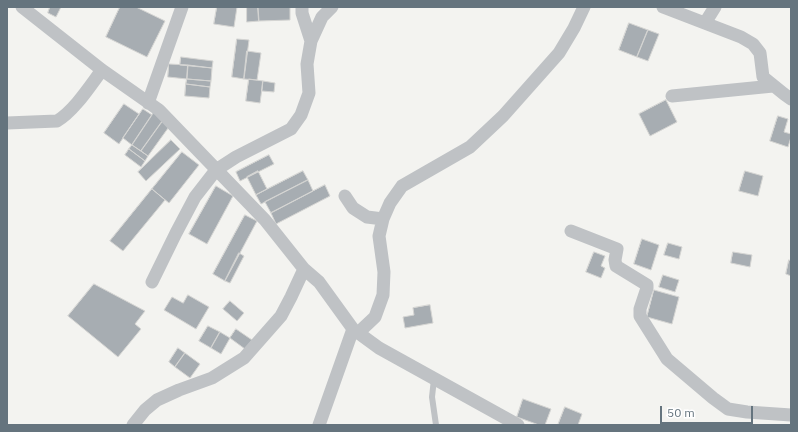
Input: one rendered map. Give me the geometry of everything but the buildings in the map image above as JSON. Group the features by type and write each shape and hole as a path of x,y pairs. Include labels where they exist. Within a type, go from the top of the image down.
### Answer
{"street":[{"path":"22,7 102,70 159,110 265,220 304,269 319,282 355,331 379,348 518,425"},
{"path":"148,103 182,7"},
{"path":"302,7 302,13 311,41"},
{"path":"152,282 195,197 216,170 236,157 291,129 300,115 308,93 307,64 311,41 322,17 332,7"},
{"path":"319,425 355,331 375,317 383,295 384,272 380,236 383,219 390,203 402,186 470,147 503,116 559,53 574,28 584,7"},
{"path":"663,7 753,44 760,53 764,77 773,86 791,99"},
{"path":"705,23 715,7"},
{"path":"7,123 57,121 72,108 102,70"},
{"path":"672,96 773,86"},
{"path":"345,196 353,208 367,217 383,219"},
{"path":"571,231 617,249 615,260 616,266 647,285 640,309 640,316 667,359 712,398 728,409 791,415"},
{"path":"132,425 145,410 157,400 212,378 244,358 281,316 304,269"}],"lane":[{"path":"434,379 432,397 436,425"}]}
